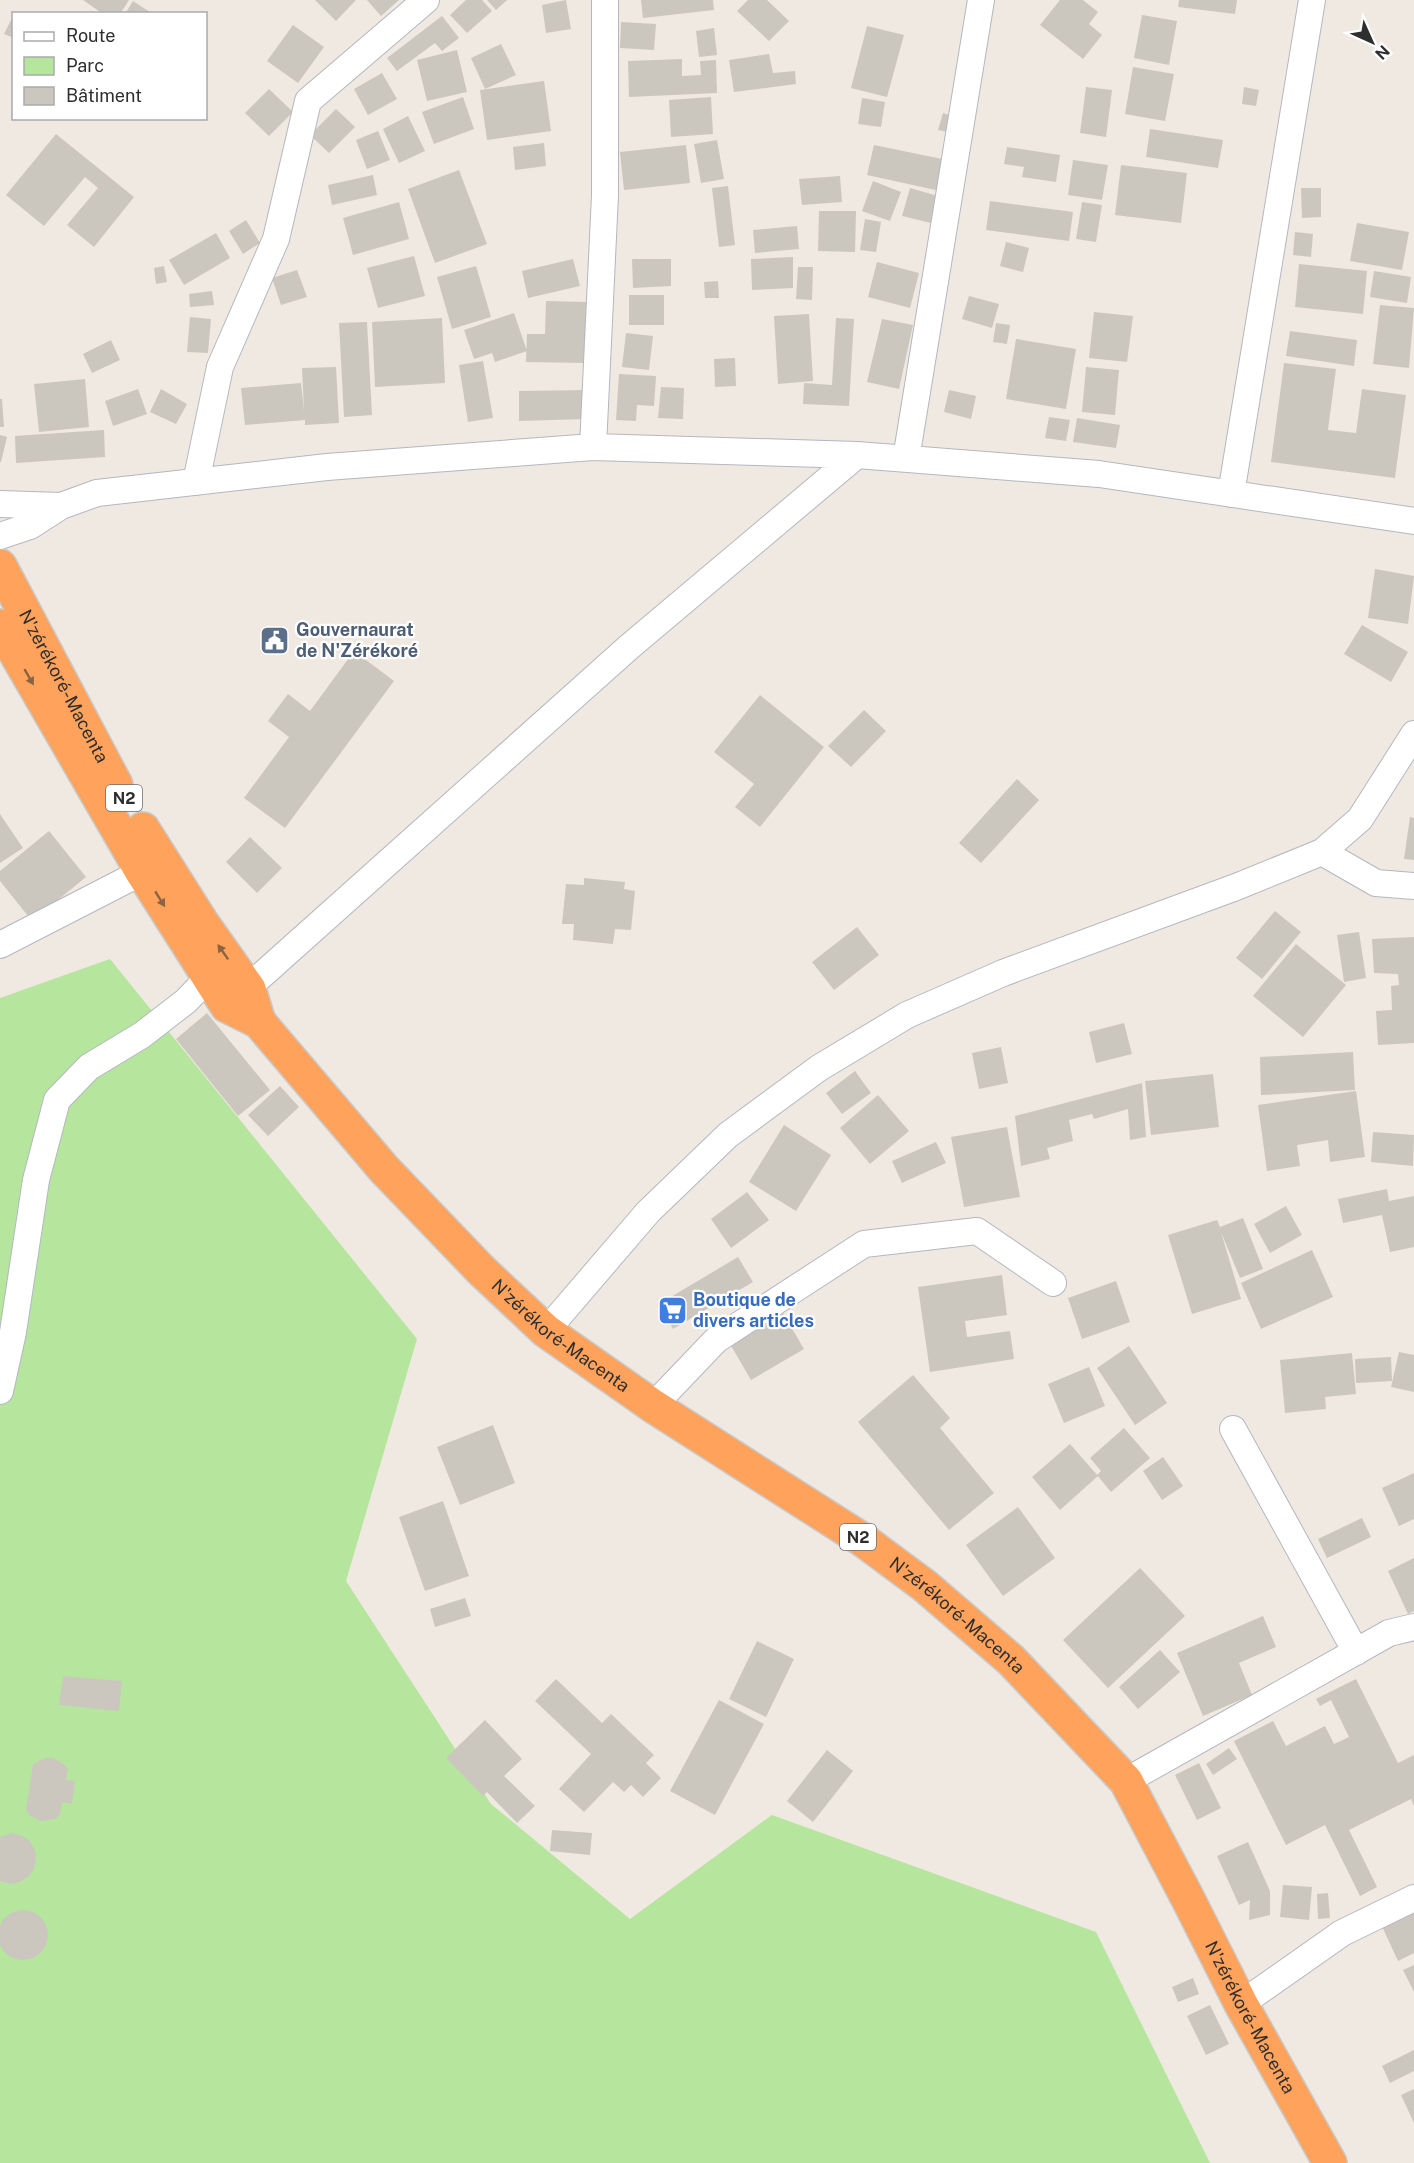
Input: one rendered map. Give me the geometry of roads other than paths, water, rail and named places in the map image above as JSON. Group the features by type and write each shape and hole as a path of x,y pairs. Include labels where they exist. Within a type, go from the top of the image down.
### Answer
{"highway":[{"name":"N'zérékoré-Macenta","path":"0,566 114,782 203,924 238,997 384,1169 481,1270 546,1331 653,1406 863,1540 925,1586 1011,1660 1126,1781 1241,2004 1330,2163"},
{"name":"N'zérékoré-Macenta","path":"0,626 142,872 209,977 238,997"}],"street":[{"path":"196,482 220,367 276,240 308,101 426,0"},
{"path":"593,447 605,195 605,0"},
{"path":"906,459 981,0"},
{"path":"1232,494 1312,0"},
{"path":"0,536 30,526 61,506 97,494 327,467 593,447 857,455 1099,474 1414,521"},
{"path":"238,997 629,646 857,455"},
{"path":"0,504 61,506"},
{"path":"546,1331 656,1204 728,1135 819,1068 907,1016 1003,973 1236,887 1322,852 1360,819 1414,734"},
{"path":"1322,852 1376,883 1414,886"},
{"path":"0,945 142,872"},
{"path":"0,1391 13,1332 36,1180 57,1100 89,1067 142,1035 186,1001 209,977"},
{"path":"653,1406 716,1340 864,1244 977,1231 1053,1283"},
{"path":"1233,1429 1356,1652"},
{"path":"1126,1781 1389,1633 1414,1627"},
{"path":"1241,2004 1342,1933 1414,1898"}],"place":[{"name":"Gouvernaurat de N'Zérékoré","path":"275,640"},
{"name":"Boutique de divers articles","path":"672,1310"}]}
